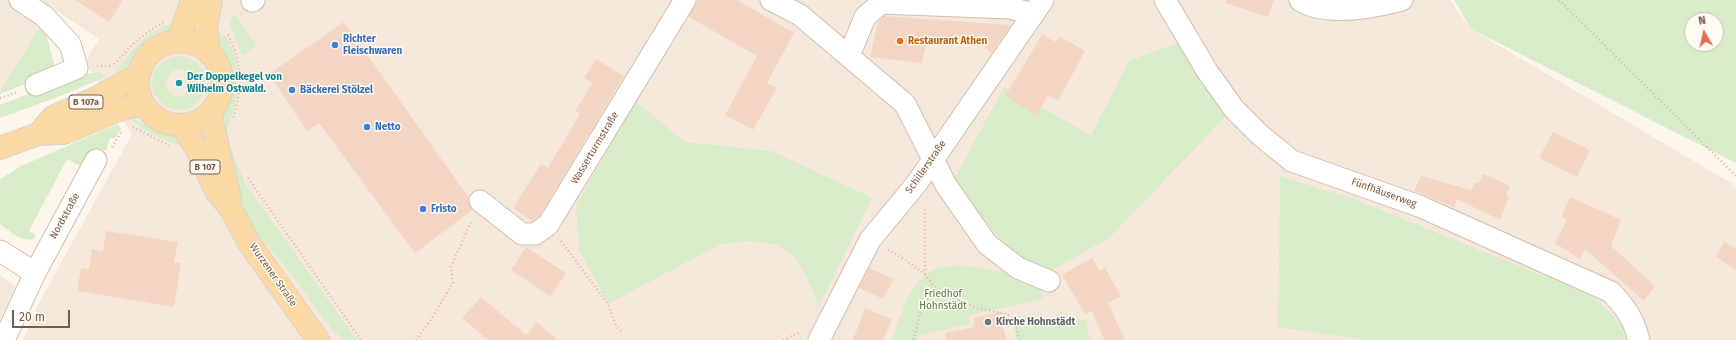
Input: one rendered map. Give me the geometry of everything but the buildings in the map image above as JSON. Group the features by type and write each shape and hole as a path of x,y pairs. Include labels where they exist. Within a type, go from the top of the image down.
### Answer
{"main road":[{"path":"178,42 192,0"},
{"path":"209,53 206,27 211,0"},
{"path":"178,42 196,44 209,53 218,65 222,79 218,100 210,113 198,121 180,125 161,121 151,114 143,104 138,92 139,75 145,59 150,53 164,44 178,42"},
{"name":"B 107a","path":"38,134 53,117 96,98 139,75"},
{"name":"B 107a","path":"0,148 38,134 64,133 121,109 143,104"},
{"name":"Wurzener Straße","path":"210,113 219,158 229,188 231,209"},
{"name":"Wurzener Straße","path":"180,125 198,152 216,191 231,209 250,243 318,340"}],"street":[{"path":"20,0 44,16 70,44 77,68 36,85"},
{"name":"Wasserturmstraße","path":"548,225 685,0"},
{"path":"771,0 804,8 849,56 905,104 934,157 946,185 987,244 1018,268 1050,281"},
{"name":"Fünfhäuserweg","path":"1165,0 1207,71 1234,109 1260,135 1292,161 1419,206 1611,292 1628,311 1636,327 1639,340"},
{"path":"1302,1 1342,10 1365,9 1402,0"},
{"path":"849,56 865,17 881,3 1010,8 1038,7"},
{"name":"Schillerstraße","path":"810,336 870,240 917,183 1038,7"},
{"name":"Nordstraße","path":"4,340 35,273 96,160"},
{"path":"480,201 522,234 536,234 548,225"},
{"path":"0,251 35,273"}],"path":[{"path":"1559,0 1736,176"},
{"path":"112,72 112,66 137,40 152,28 169,20"},
{"path":"224,31 229,35 236,49 239,63 239,99 232,120"},
{"path":"127,123 172,148"},
{"path":"96,160 109,152 123,129"},
{"path":"246,176 256,193 362,340"},
{"path":"925,274 926,200"},
{"path":"416,340 430,321 453,283 451,268 480,201"},
{"path":"548,225 608,304 616,326 623,333"},
{"path":"870,240 904,258 925,274 937,290 977,308 1008,314 1015,320 1019,340"},
{"path":"914,340 922,304 937,290"},
{"path":"783,340 810,336"}],"shaded area":[{"path":"0,0 11,0 43,21 0,91"},
{"path":"41,0 1450,0 1471,29 1736,186 1736,340 23,340 41,299 132,134 85,62 99,39"},
{"path":"0,275 15,287 0,320"}],"green space":[{"path":"1454,0 1736,0 1736,163 1471,29"},
{"path":"234,14 257,46 242,56 230,26 230,21"},
{"path":"43,21 55,68 50,74 0,94 0,91"},
{"path":"175,23 176,25 170,32 152,41 140,50 132,65 116,77 116,72 134,48 148,35 165,26"},
{"path":"216,33 226,37 231,47 237,66 238,77 234,108 228,128 222,137 220,117 229,94 231,74"},
{"path":"1182,41 1229,113 1109,238 1049,272 1010,250 952,183 1004,87 1091,135 1129,61"},
{"path":"180,56 194,61 202,70 205,80 204,91 199,100 191,107 180,110 168,107 162,103 155,95 152,85 152,79 157,68 162,63 173,57","holes":["179,69 188,72 193,83 187,94 179,97 171,94 165,83 171,71"]},
{"path":"100,72 105,77 63,95 0,118 0,105 75,75"},
{"path":"635,101 685,142 772,151 872,198 819,306 805,273 793,255 776,245 750,241 721,244 608,304 579,250 576,206"},
{"path":"131,118 169,134 182,145 180,146 150,133 131,120"},
{"path":"118,124 121,129 115,138 110,138 106,150 93,152 80,166 67,159 29,231 35,235 34,239 29,240 20,238 0,224 0,179 21,166"},
{"path":"227,147 231,149 246,185 357,340 345,340 333,331 288,270 256,232 237,193"},
{"path":"1280,176 1356,200 1586,293 1605,308 1616,320 1624,333 1626,340 1364,340 1278,327"},
{"name":"Friedhof Hohnstädt","path":"969,266 1013,274 1040,285 1044,299 969,315 970,324 916,336 917,340 892,340 909,296 922,278 931,271 942,267"},
{"path":"1011,315 1086,320 1090,340 1017,340"}],"place":[{"name":"Restaurant Athen","path":"900,41"},
{"name":"Richter Fleischwaren","path":"335,45"},
{"name":"Der Doppelkegel von Wilhelm Ostwald.","path":"179,83"},
{"name":"Bäckerei Stölzel","path":"292,90"},
{"name":"Netto","path":"367,127"},
{"name":"Fristo","path":"423,209"},
{"name":"Kirche Hohnstädt","path":"988,322"}]}
